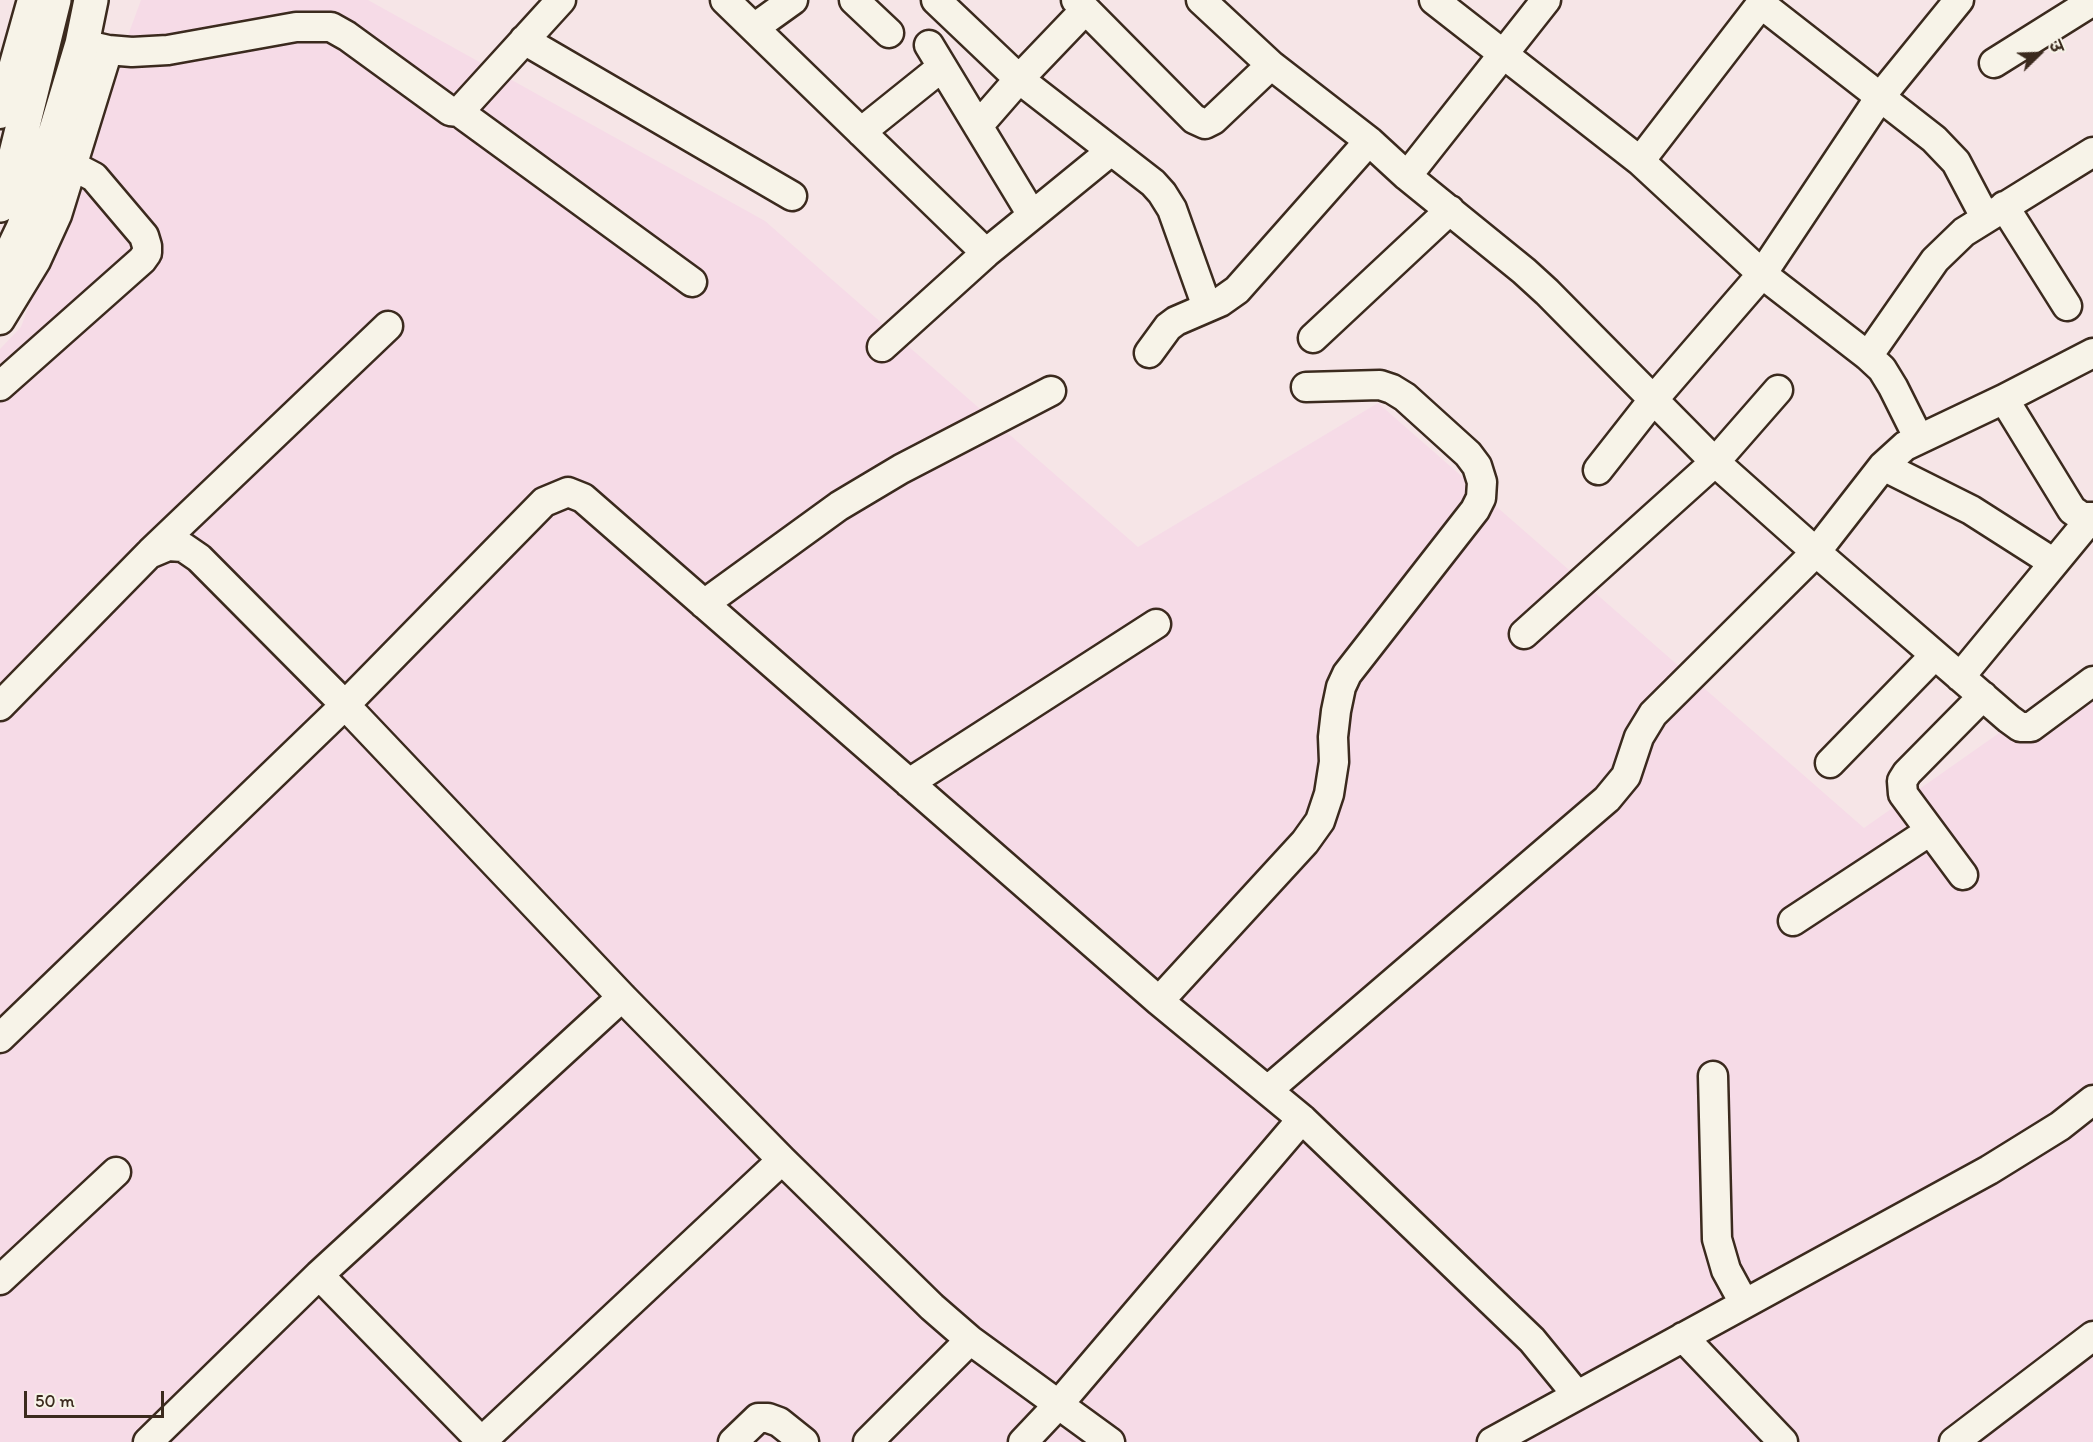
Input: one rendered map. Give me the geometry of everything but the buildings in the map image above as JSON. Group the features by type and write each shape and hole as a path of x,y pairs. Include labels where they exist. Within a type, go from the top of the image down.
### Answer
{"highway":[{"path":"0,205 14,162 54,0"},
{"path":"0,277 23,229 61,162 95,47 91,0"}],"street":[{"path":"0,114 32,0"},
{"path":"459,112 561,0"},
{"path":"725,0 986,253"},
{"path":"754,28 793,0"},
{"path":"854,0 889,33"},
{"path":"936,0 1018,79 1153,183 1172,209 1207,307"},
{"path":"1201,0 1271,65 1368,141 1547,292 1715,462 2020,727 2031,727 2093,681"},
{"path":"1434,0 1640,161 1762,274 1868,356 1882,369 1919,439"},
{"path":"1407,176 1546,0"},
{"path":"1598,470 1653,400 1762,274 1880,97 1959,0"},
{"path":"1995,63 2093,1"},
{"path":"1640,161 1763,2 1947,151 2067,306"},
{"path":"978,126 1081,5 1194,119 1205,124 1213,120 1271,65"},
{"path":"95,47 132,52 168,50 296,27 331,27 348,36 450,111 459,112 692,282"},
{"path":"524,40 792,196"},
{"path":"861,132 935,56 1032,215"},
{"path":"1149,353 1168,327 1184,317 1230,297 1368,141"},
{"path":"882,347 986,253 1111,151"},
{"path":"1868,356 1935,260 1964,232 2093,152"},
{"path":"0,320 47,239 61,162 94,177 144,236 147,253 134,268 4,372"},
{"path":"1313,338 1450,210"},
{"path":"0,706 149,554 388,326"},
{"path":"1268,1090 1607,798 1626,776 1639,736 1653,714 1816,552 1893,455 1919,439 2004,399 2093,353"},
{"path":"1159,1001 1305,842 1320,821 1329,794 1334,762 1333,737 1336,711 1341,687 1347,674 1475,510 1481,498 1482,482 1477,466 1468,454 1398,393 1380,385 1306,387"},
{"path":"1524,634 1715,462 1778,390"},
{"path":"704,604 839,506 901,470 1051,391"},
{"path":"2004,399 2072,510 2082,518 2093,517"},
{"path":"1883,466 1971,510 2055,563"},
{"path":"0,1038 345,705 544,502 568,492 583,498 1159,1001 1302,1119 1532,1340 1577,1395"},
{"path":"1960,677 2093,517"},
{"path":"149,554 168,546 183,547 199,558 345,705 622,998 932,1307 970,1340 1110,1442"},
{"path":"909,783 1156,624"},
{"path":"1830,764 1935,655"},
{"path":"1963,875 1903,794 1902,781 1907,773 1983,696"},
{"path":"1793,921 1930,831"},
{"path":"148,1442 319,1275 622,998"},
{"path":"1713,1076 1717,1239 1726,1270 1744,1303"},
{"path":"1492,1442 1989,1170 2060,1126 2093,1100"},
{"path":"1023,1442 1058,1405 1302,1119"},
{"path":"319,1275 482,1442 782,1160"},
{"path":"0,1280 116,1172"},
{"path":"1954,1442 2093,1336"},
{"path":"1683,1337 1783,1442"},
{"path":"868,1442 970,1340"},
{"path":"733,1442 758,1418 768,1418 779,1422 804,1442"}],"shaded area":[{"path":"141,0 368,0 765,221 1138,547 1378,403 1864,828 2093,667 2093,1442 0,1442 0,349 21,327"}]}
